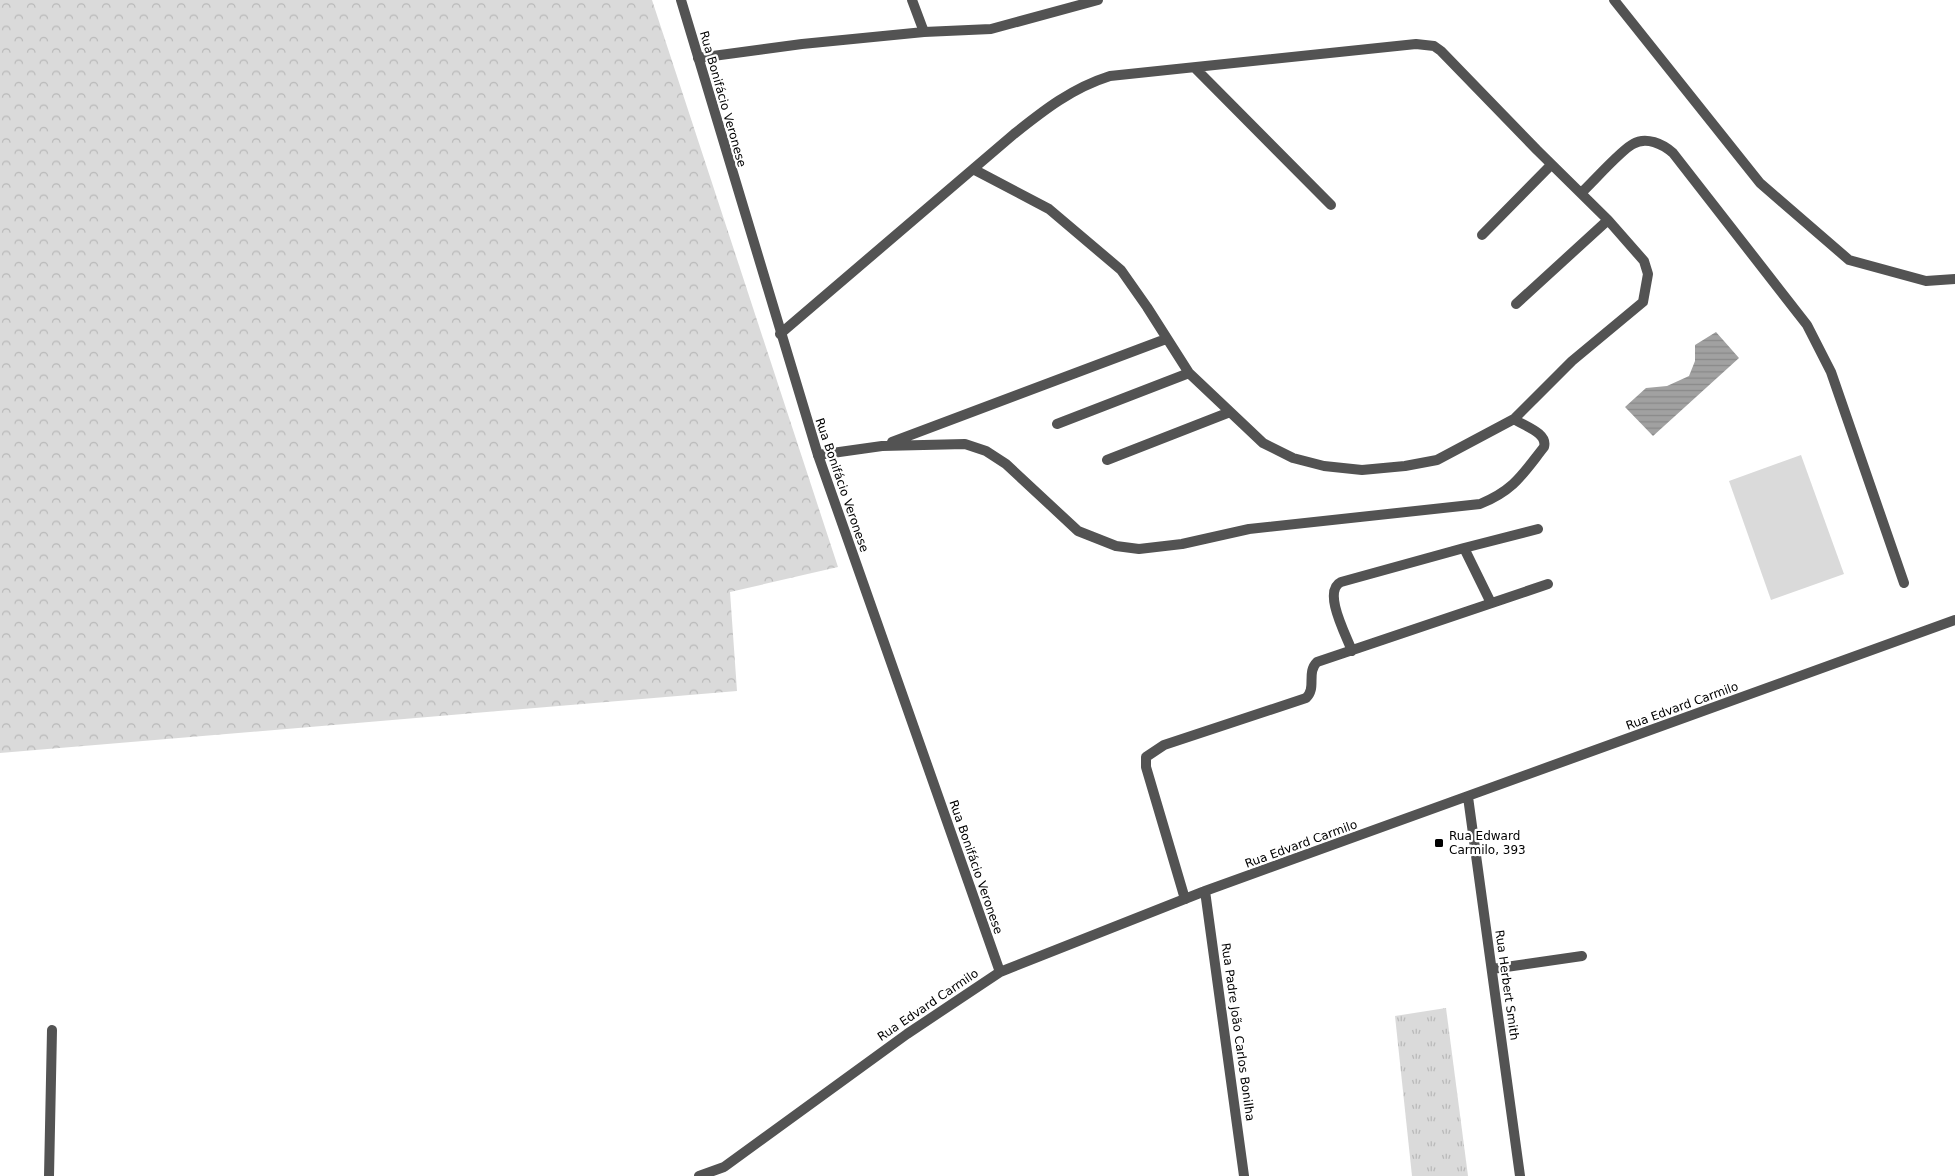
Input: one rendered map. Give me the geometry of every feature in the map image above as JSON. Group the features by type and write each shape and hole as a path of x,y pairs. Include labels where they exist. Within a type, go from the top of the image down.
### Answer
{"street":[{"name":"Rua Bonifácio Veronese","path":"681,0 780,334 818,454 1000,972"},
{"path":"912,0 924,32"},
{"path":"698,58 802,44 924,32 992,29 1081,3 1098,0"},
{"path":"1614,0 1760,183 1849,260 1926,281 1955,279"},
{"path":"780,334 973,169 1050,106 1090,82 1110,76 1425,44 1434,46 1441,51 1551,165 1608,220 1644,261 1648,274 1642,302 1572,361 1514,420 1437,460 1405,466 1362,470 1324,466 1293,458 1263,443 1189,373 1147,306 1121,270 1049,209 973,169"},
{"path":"1195,68 1331,205"},
{"path":"1581,193 1632,144 1654,142 1664,145 1673,153 1807,325 1831,372 1904,584"},
{"path":"1482,235 1551,165"},
{"path":"1516,304 1608,220"},
{"path":"882,446 1166,339"},
{"path":"1057,424 1189,373"},
{"path":"1107,460 1230,412"},
{"path":"818,454 882,446 965,444 986,452 1006,464 1078,531 1116,546 1139,549 1182,544 1249,529 1480,504 1500,496 1515,484 1544,447 1545,441 1542,436 1514,420"},
{"path":"1352,650 1332,598 1336,584 1538,529"},
{"path":"1464,548 1491,603"},
{"path":"1185,899 1146,767 1146,757 1164,745 1306,698 1310,693 1311,670 1314,666 1352,650 1548,584"},
{"name":"Rua Edvard Carmilo","path":"699,1176 724,1171 907,1034 1000,972 1205,891 1955,620"},
{"name":"Rua Herbert Smith","path":"1468,797 1520,1176"},
{"name":"Rua Padre João Carlos Bonilha","path":"1205,891 1244,1176"},
{"path":"1492,969 1582,956"},
{"path":"49,1176 52,1030"}],"green space":[{"path":"0,0 652,0 838,567 730,592 737,691 0,753"},
{"path":"1801,455 1844,574 1771,600 1729,481"},
{"path":"1446,1008 1468,1176 1412,1176 1395,1016"}],"shaded area":[{"path":"1716,332 1739,358 1653,436 1625,407 1646,388 1667,386 1689,376 1695,361 1695,345"}],"place":[{"name":"Rua Edward Carmilo, 393","path":"1439,843"}]}
